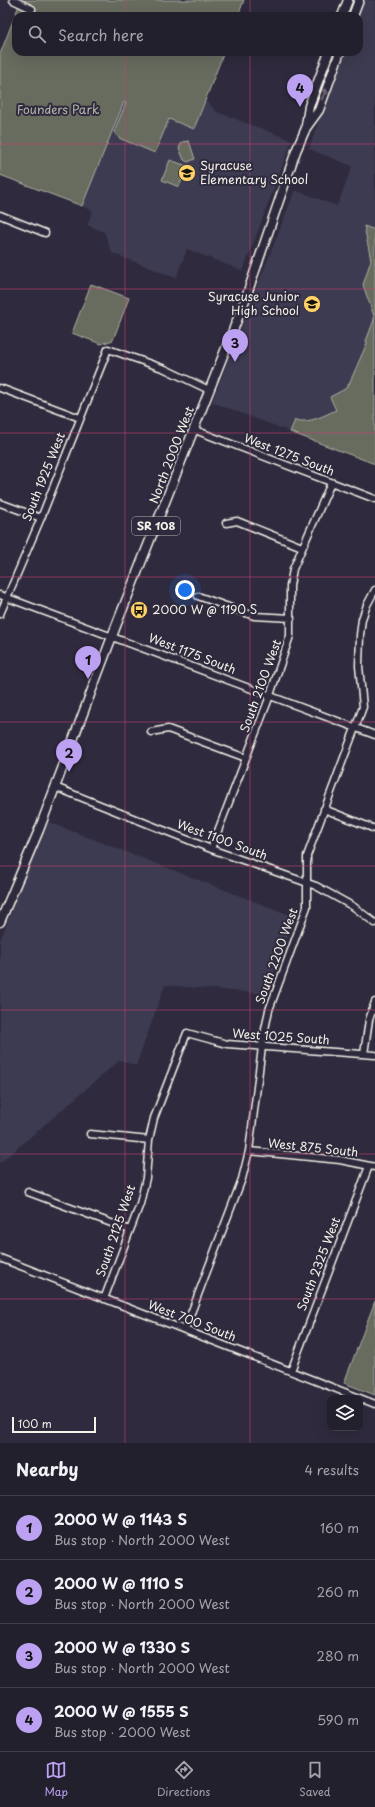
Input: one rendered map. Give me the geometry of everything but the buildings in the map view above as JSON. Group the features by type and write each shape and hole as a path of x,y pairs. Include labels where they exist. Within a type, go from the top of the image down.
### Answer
{"main road":[{"path":"344,12 348,0"},
{"path":"355,12 360,0"},
{"name":"SR 108","path":"306,128 309,106 328,56"},
{"name":"SR 108","path":"306,128 319,110 339,56"},
{"name":"North 2000 West","path":"0,922 55,787 112,636 195,430 258,265 282,188 306,128"}],"street":[{"path":"12,0 32,9"},
{"path":"0,215 45,233"},
{"name":"South 1925 West","path":"0,614 41,518 108,349 165,369 209,390"},
{"path":"0,388 80,418"},
{"name":"West 1275 South","path":"195,430 375,499"},
{"name":"South 2100 West","path":"212,849 270,696 290,636 290,586 294,569 302,547 331,483"},
{"path":"0,503 41,518"},
{"path":"226,524 236,521 302,547"},
{"name":"South 2200 West","path":"185,1329 242,1178 249,1151 262,1047 269,1010 307,907 307,856 363,707 359,666 362,619 366,605 375,590"},
{"name":"West 1175 South","path":"0,595 375,735"},
{"path":"198,596 254,616 291,618"},
{"path":"151,732 168,729 246,758"},
{"name":"West 1100 South","path":"55,787 212,849 308,883 354,907 375,923"},
{"path":"324,809 375,829"},
{"path":"364,1054 369,1020 375,1002"},
{"name":"West 1025 South","path":"187,1033 227,1044 375,1055"},
{"name":"South 2125 West","path":"104,1299 140,1204 146,1178 149,1140 154,1118 187,1033"},
{"path":"90,1134 149,1140"},
{"name":"West 875 South","path":"249,1151 263,1154 340,1160 372,1167"},
{"name":"South 2325 West","path":"291,1371 372,1167"},
{"path":"28,1192 130,1230"},
{"name":"West 700 South","path":"0,1258 375,1404"}],"shaded area":[{"name":"Syracuse Junior High School","path":"362,0 375,0 375,464 212,402 295,190 337,206 352,166 309,149 342,56 363,56 363,12 358,12"},
{"name":"Syracuse Elementary School","path":"205,100 217,112 292,140 243,271 187,249 176,278 112,253 104,232 87,225 93,211 82,206 124,101 194,129"},
{"path":"46,821 295,917 266,994 165,985 136,1066 120,1060 0,1163 0,941"}],"green space":[{"name":"Founders Park","path":"21,0 244,0 240,12 16,12"},
{"name":"Founders Park","path":"12,23 12,56 222,56 194,129 169,119 155,153 119,138 114,132 126,103 124,102 82,206 0,175 0,54"},
{"path":"189,141 195,159 188,162 184,160 179,148 182,142"},
{"path":"170,160 187,166 179,187 162,180"},
{"path":"364,226 375,230 375,464 290,432 295,420 311,420 336,410 330,397 345,389 349,384 367,343 366,341 374,320 374,316 363,285 371,260"},
{"path":"91,284 129,298 113,340 101,344 72,333"},
{"path":"375,1301 375,1395 344,1383"}],"place":[{"name":"2000 W @ 1555 S","path":"300,107"},
{"name":"Syracuse Elementary School","path":"187,173"},
{"name":"Syracuse Junior High School","path":"312,304"},
{"name":"2000 W @ 1330 S","path":"235,362"},
{"name":"2000 W @ 1190 S","path":"139,610"},
{"name":"2000 W @ 1143 S","path":"88,679"},
{"name":"2000 W @ 1110 S","path":"69,772"}]}
